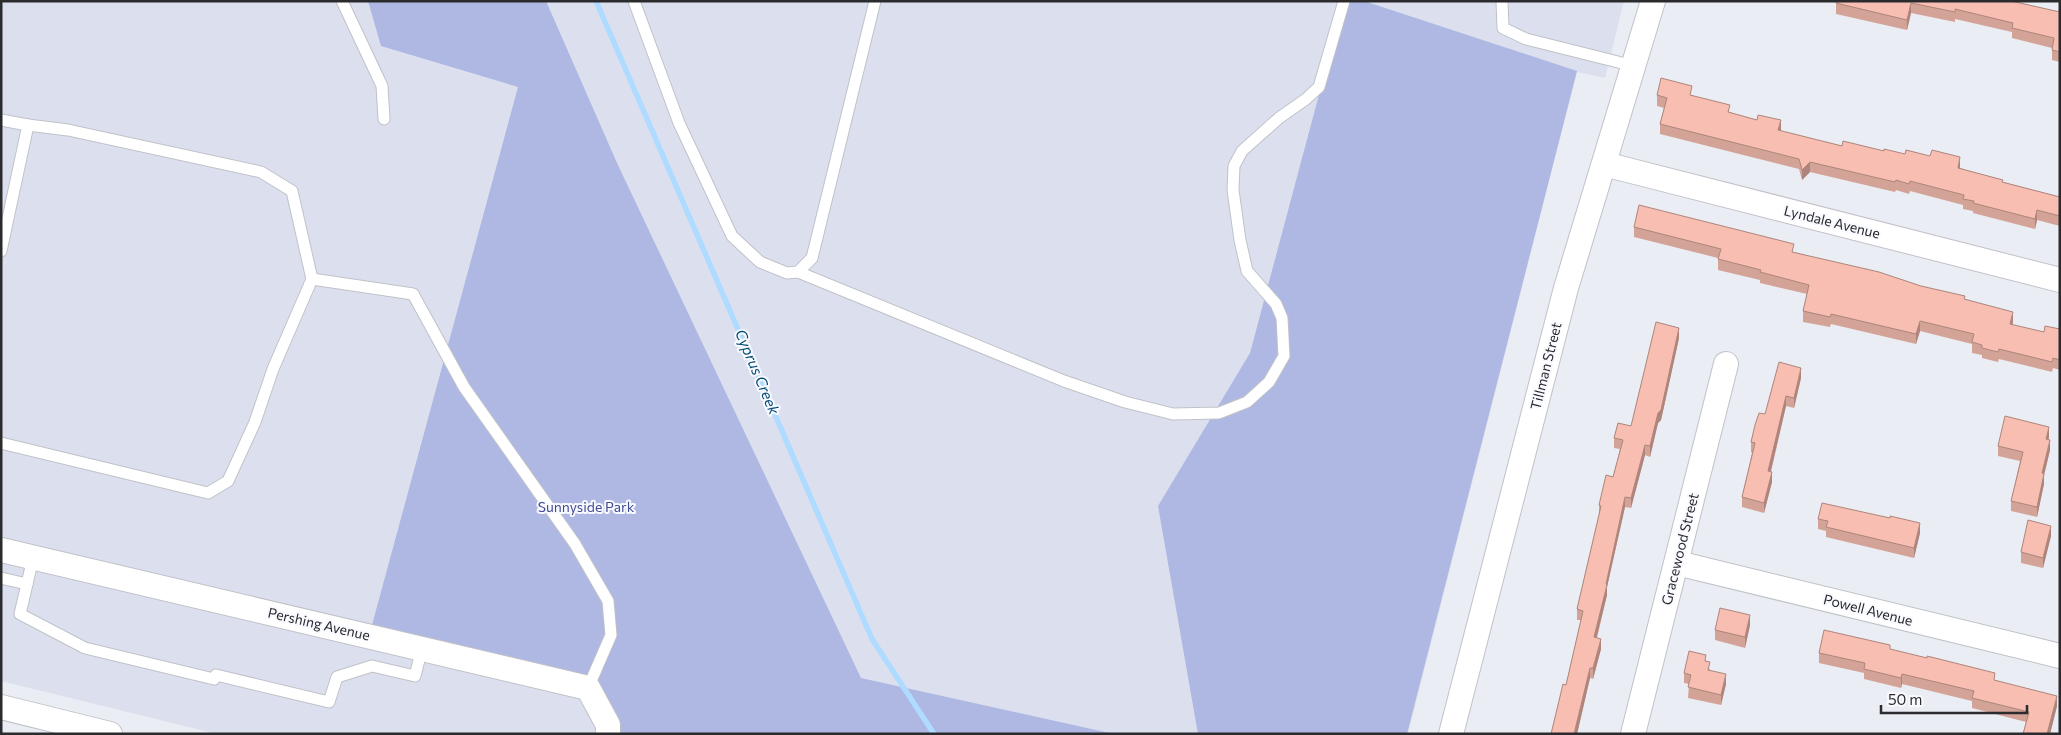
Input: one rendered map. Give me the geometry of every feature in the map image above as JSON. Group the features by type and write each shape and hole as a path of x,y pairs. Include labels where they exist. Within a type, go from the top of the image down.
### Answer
{"street":[{"name":"Tillman Street","path":"1451,734 1566,288 1653,1"},
{"name":"Lyndale Avenue","path":"1604,164 2060,280"},
{"name":"Gracewood Street","path":"1633,734 1726,364"},
{"name":"Pershing Avenue","path":"1,550 588,688"},
{"name":"Powell Avenue","path":"1677,563 2060,656"},
{"path":"588,688 608,725 608,734"},
{"path":"1,707 110,734"}],"lane":[{"path":"342,1 382,86 384,119"},
{"path":"634,1 679,123 732,236 760,262 787,273 798,272 1064,381 1125,402 1174,414 1219,413 1247,402 1269,382 1284,356 1282,318 1276,304 1247,271 1240,240 1233,190 1234,166 1242,151 1279,118 1306,99 1319,87 1344,1"},
{"path":"798,272 812,258 875,1"},
{"path":"1502,1 1503,28 1526,39 1634,66"},
{"path":"1,120 28,126 68,130 261,172 292,191 312,280 273,369 254,422 228,481 208,493 1,443"},
{"path":"1,251 28,126"},
{"path":"312,280 413,294 464,387 575,544 608,601 611,635 588,688"},
{"path":"34,558 20,614 85,648 214,679 216,675 329,702 337,677 372,666 415,676 422,648"},
{"path":"1,578 27,584"}],"shaded area":[{"path":"1,1 1624,1 1605,78 1577,72 1408,734 217,734 1,681"}],"green space":[{"name":"Sunnyside Park","path":"368,1 546,1 617,163 861,678 1114,734 608,734 588,688 369,636 518,87 381,46"},
{"path":"1344,1 1364,1 1577,71 1407,734 1198,734 1158,506 1250,353"}],"building":[{"path":"1836,1 2011,1 2060,12 2060,52 2052,50 2054,38 2012,28 2013,23 1955,9 1955,12 1911,3 1907,20 1836,3"},
{"path":"1661,78 1692,86 1690,95 1730,105 1728,112 1757,120 1758,115 1781,120 1778,130 1842,146 1843,141 1905,154 1906,150 1930,156 1932,150 1960,157 1958,168 2060,197 2060,216 2037,210 2035,219 1973,203 1974,201 1963,199 1964,195 1910,181 1909,184 1896,180 1895,182 1810,162 1802,170 1799,159 1660,124 1667,98 1657,95"},
{"path":"1639,205 1794,244 1792,252 1879,272 1921,286 1965,296 1964,299 2013,312 2010,324 2044,332 2045,326 2060,329 2060,360 2053,358 2052,362 1999,349 1998,352 1982,348 1982,345 1972,342 1974,334 1920,321 1916,334 1831,314 1830,317 1803,311 1809,285 1718,259 1721,249 1634,227"},
{"path":"1656,322 1679,328 1661,410 1658,413 1650,446 1645,445 1631,498 1625,497 1594,637 1601,639 1593,668 1590,668 1574,734 1551,734 1563,684 1566,685 1583,611 1577,609 1601,506 1599,505 1606,475 1613,477 1623,440 1614,438 1618,423 1631,426"},
{"path":"1779,362 1801,368 1794,398 1786,396 1768,471 1772,472 1764,503 1742,497 1755,443 1751,442 1755,425 1759,413 1765,414"},
{"path":"2005,416 2049,427 2046,439 2050,440 2042,473 2044,474 2037,507 2011,501 2023,452 1998,446"},
{"path":"1822,503 1920,523 1914,548 1826,527 1828,521 1818,519"},
{"path":"2028,520 2051,526 2043,558 2021,552"},
{"path":"1720,608 1750,615 1745,637 1715,630"},
{"path":"1824,630 1890,645 1890,649 1995,673 1994,680 2057,696 2047,734 2023,734 2029,712 1972,698 1974,691 1902,674 1901,678 1864,669 1865,663 1819,653"},
{"path":"1689,651 1706,655 1705,661 1710,662 1708,670 1726,674 1721,695 1688,687 1691,675 1684,673"}],"waterway":[{"name":"Cyprus Creek","path":"596,1 872,639 934,734"}]}
